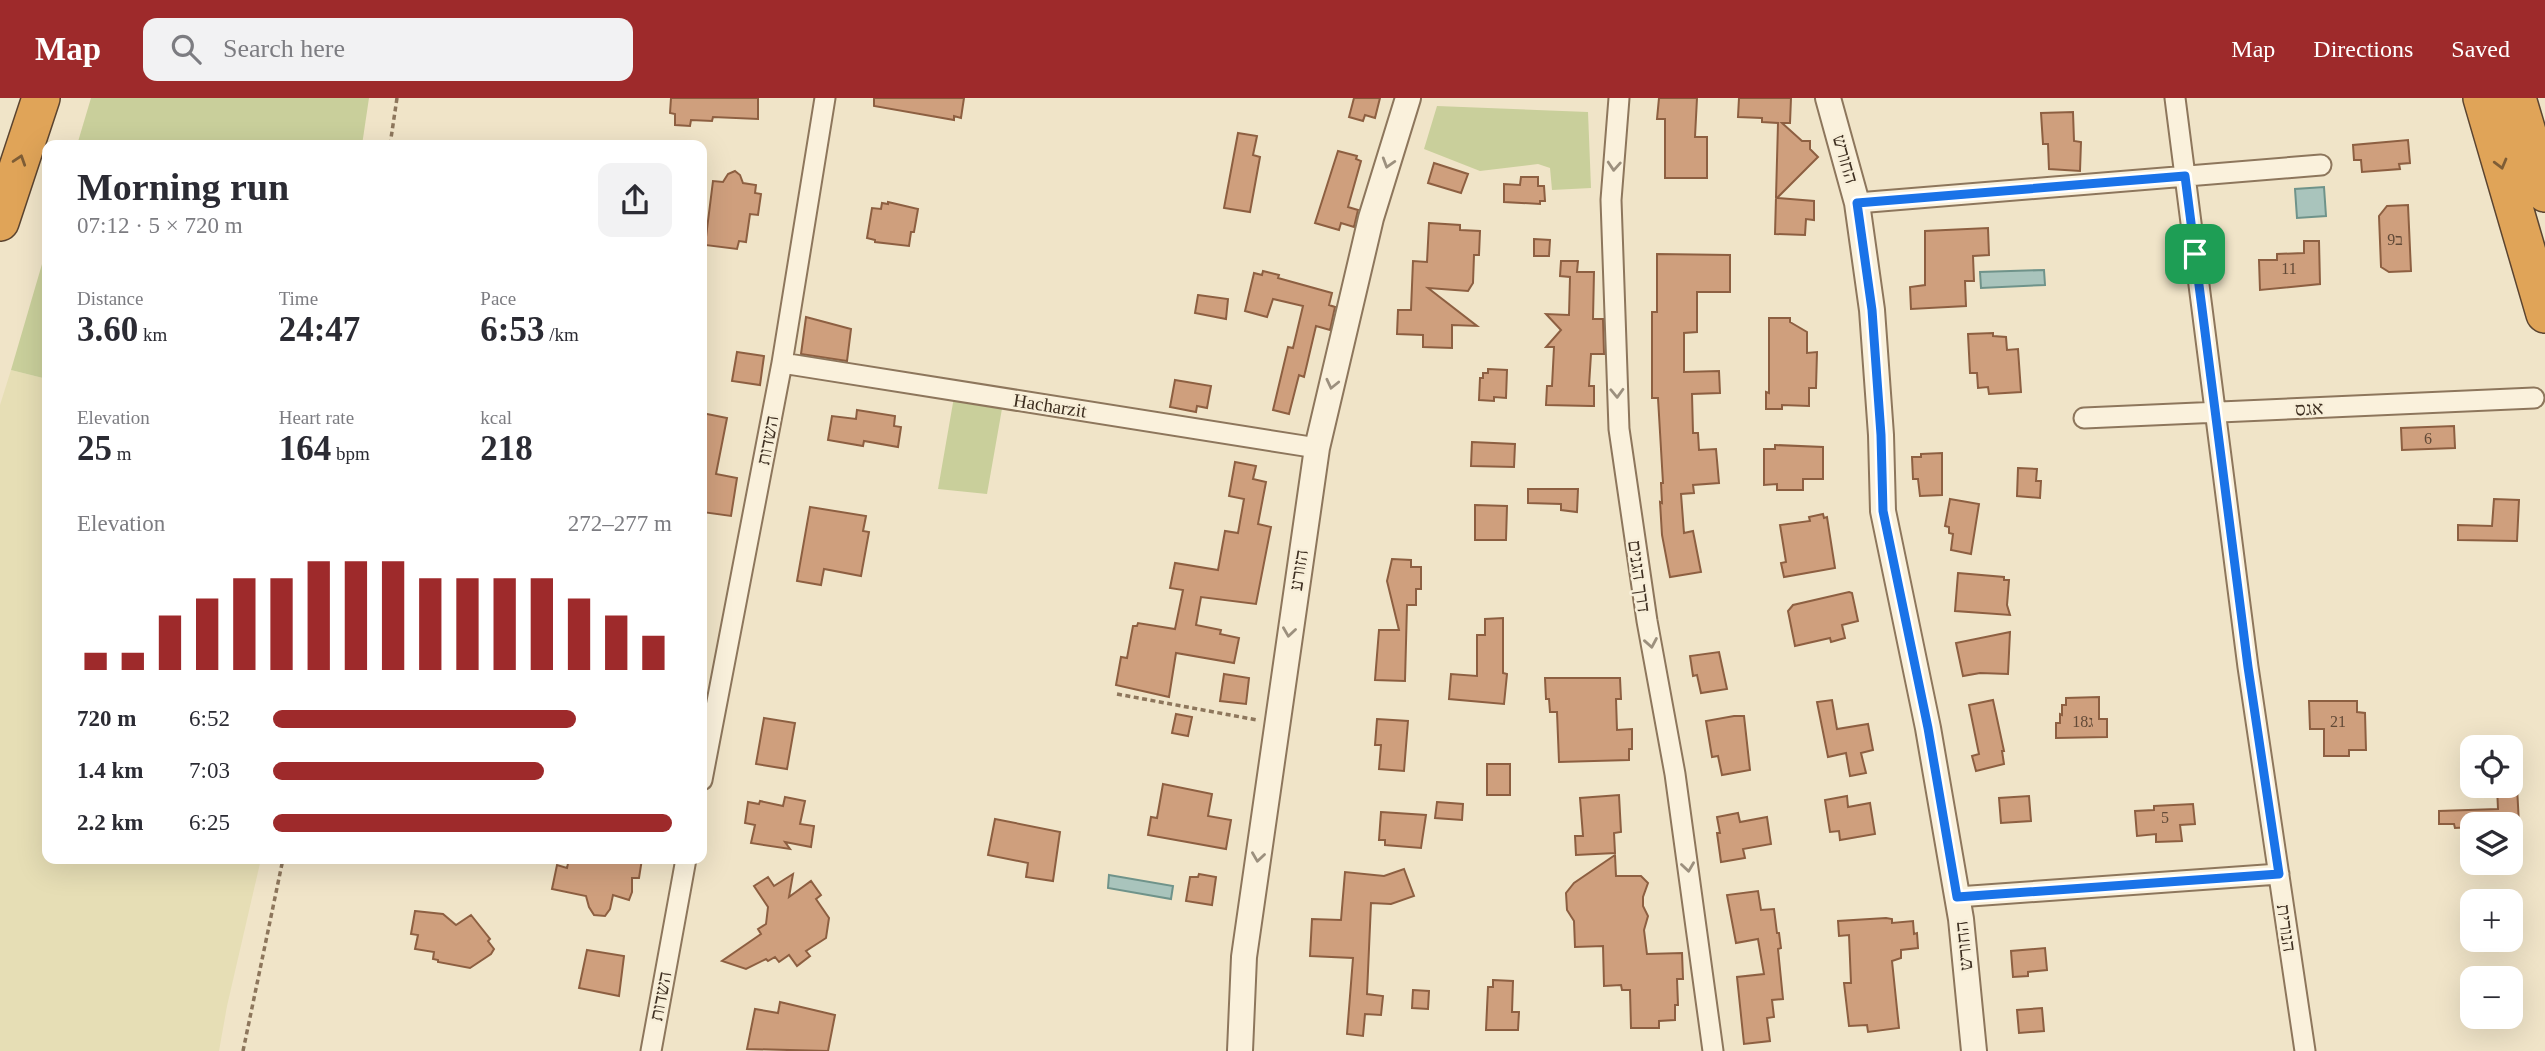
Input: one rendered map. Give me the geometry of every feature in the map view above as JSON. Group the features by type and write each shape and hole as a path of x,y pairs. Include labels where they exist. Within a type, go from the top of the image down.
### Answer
{"highway":[{"path":"0,222 41,98"},
{"path":"2482,98 2545,314"},
{"path":"2517,98 2545,193"}],"street":[{"name":"השדות","path":"707,754 782,363 825,98"},
{"name":"הזורע","path":"1240,1051 1244,957 1317,448 1371,218 1408,98"},
{"name":"דרך הגנים","path":"1619,98 1611,200 1619,429 1647,621 1675,774 1713,1051"},
{"name":"החורש","path":"1828,98 1857,203 1872,310 1881,435 1883,511 1928,728 1957,897 1974,1051"},
{"name":"הנורית","path":"2175,98 2248,667 2305,1051"},
{"path":"1857,203 2321,165"},
{"name":"Hacharzit","path":"782,363 1317,448"},
{"name":"אגס","path":"2084,418 2534,398"},
{"name":"השדות","path":"651,1051 685,864"},
{"path":"1957,897 2279,874"}],"path":[{"path":"391,140 397,98"},
{"path":"1117,694 1276,724"},
{"path":"243,1051 282,864"}],"shaded area":[{"path":"11,370 42,378 42,864 260,864 219,1051 0,1051 0,405"}],"green space":[{"path":"91,98 369,98 363,140 78,140"},
{"path":"1437,106 1588,112 1591,188 1552,190 1550,168 1538,164 1480,171 1424,149"},
{"path":"42,264 42,378 11,370"},
{"path":"954,397 1003,403 987,494 938,489"}],"water":[{"path":"2324,187 2326,216 2297,218 2295,189"},
{"path":"2044,270 2045,285 1981,288 1980,272"},
{"path":"1109,875 1173,886 1171,899 1108,888"}],"building":[{"path":"671,98 758,98 758,119 713,117 712,121 691,120 690,126 675,125 675,114 670,113"},
{"path":"874,98 964,98 961,118 954,116 954,120 874,106"},
{"path":"1354,98 1380,98 1375,118 1365,115 1363,121 1349,117"},
{"path":"1659,98 1697,98 1695,137 1707,137 1707,178 1665,178 1665,119 1657,119"},
{"path":"1739,98 1791,98 1790,123 1782,123 1802,141 1810,141 1810,149 1818,157 1777,198 1814,201 1814,220 1806,219 1805,235 1775,234 1778,123 1762,122 1762,118 1738,117"},
{"path":"2073,112 2074,141 2081,142 2080,171 2049,169 2048,144 2043,144 2041,113"},
{"path":"1238,133 1257,136 1253,155 1260,157 1250,212 1224,208"},
{"path":"2408,140 2410,163 2399,164 2400,169 2362,172 2361,160 2354,160 2353,145"},
{"path":"1338,151 1357,156 1356,159 1361,161 1348,207 1358,210 1354,227 1341,223 1339,230 1315,223"},
{"path":"1434,163 1468,174 1461,193 1428,183"},
{"path":"735,171 743,183 756,185 755,193 761,194 758,215 750,214 746,242 739,241 737,249 707,245 713,181 723,182 728,174"},
{"path":"1521,177 1538,177 1538,186 1544,186 1545,201 1540,201 1540,204 1504,202 1504,184 1520,185"},
{"path":"882,203 918,209 909,246 875,242 867,238 872,208 881,209"},
{"path":"2408,205 2411,271 2389,272 2381,267 2379,216 2387,206"},
{"path":"1429,223 1460,225 1460,230 1480,231 1479,255 1474,255 1473,283 1468,291 1428,288 1477,326 1452,325 1452,348 1423,347 1423,335 1397,334 1398,310 1411,310 1413,261 1427,262"},
{"path":"1988,228 1989,255 1973,256 1974,281 1965,281 1966,306 1911,309 1910,287 1925,285 1925,231"},
{"path":"1534,239 1550,240 1549,256 1534,256"},
{"path":"2304,241 2319,241 2320,284 2260,290 2259,260 2277,260 2277,254 2304,253"},
{"path":"1657,254 1730,255 1730,292 1697,292 1697,332 1684,333 1684,372 1719,371 1720,393 1692,394 1693,433 1698,433 1699,450 1716,449 1719,483 1693,485 1694,493 1681,494 1684,533 1693,531 1701,572 1670,577 1662,535 1660,502 1662,503 1663,483 1658,398 1652,398 1652,312 1657,312"},
{"path":"1561,261 1578,261 1577,272 1594,272 1593,319 1603,319 1604,354 1591,354 1589,386 1594,386 1594,406 1546,405 1547,386 1552,386 1554,347 1546,347 1561,330 1546,314 1569,315 1570,277 1560,276"},
{"path":"1263,271 1279,275 1278,278 1332,293 1329,305 1335,307 1330,330 1316,326 1304,377 1299,375 1289,414 1273,410 1288,347 1293,348 1303,306 1273,299 1267,317 1245,311 1254,273 1262,275"},
{"path":"1198,295 1228,299 1226,319 1195,313"},
{"path":"806,317 851,329 847,361 801,354"},
{"path":"1769,318 1790,318 1790,322 1807,332 1807,353 1817,352 1816,388 1809,388 1809,406 1782,405 1782,409 1766,409 1766,392 1769,393"},
{"path":"1993,333 1993,336 2006,337 2007,350 2018,349 2021,392 1989,394 1988,387 1978,388 1977,373 1970,373 1968,334"},
{"path":"737,352 764,356 760,385 732,381"},
{"path":"1488,369 1507,370 1506,398 1494,397 1494,401 1479,400 1480,378 1483,378 1483,373 1488,373"},
{"path":"1175,380 1211,386 1207,408 1197,406 1196,412 1170,407"},
{"path":"857,410 895,416 894,426 901,427 898,447 864,441 863,446 828,440 832,416 856,419"},
{"path":"707,414 727,418 716,474 737,478 731,516 707,513"},
{"path":"2454,426 2455,448 2402,450 2401,428"},
{"path":"1472,442 1515,444 1514,467 1471,466"},
{"path":"1775,445 1823,447 1823,479 1803,479 1803,490 1777,490 1777,484 1764,485 1764,449 1775,449"},
{"path":"1942,453 1942,495 1920,496 1918,479 1913,479 1912,457"},
{"path":"1235,462 1256,466 1253,479 1266,482 1258,524 1271,527 1256,604 1201,597 1196,625 1221,630 1220,634 1239,638 1234,663 1176,653 1169,697 1116,685 1121,657 1127,658 1133,626 1138,623 1175,629 1183,590 1170,588 1175,563 1218,570 1225,531 1238,533 1244,499 1229,496"},
{"path":"2018,468 2037,469 2036,481 2041,481 2040,498 2017,496"},
{"path":"1528,489 1578,489 1577,512 1561,510 1561,504 1528,503"},
{"path":"1950,499 1979,504 1971,554 1951,550 1953,534 1949,533 1949,527 1945,526"},
{"path":"2494,499 2519,500 2517,541 2458,540 2458,525 2492,526"},
{"path":"1475,505 1507,506 1506,540 1475,540"},
{"path":"810,507 866,516 863,531 869,532 861,576 824,569 821,585 797,581"},
{"path":"1823,514 1824,518 1827,517 1835,568 1784,577 1781,563 1786,562 1780,525 1810,521 1809,517"},
{"path":"1392,559 1411,560 1411,567 1421,567 1421,589 1416,589 1416,605 1407,605 1405,681 1375,680 1379,630 1399,630 1387,581"},
{"path":"1958,573 2004,577 2004,580 2009,580 2007,605 2010,615 1955,611"},
{"path":"1852,593 1858,621 1842,625 1845,638 1831,642 1830,638 1795,646 1788,611 1793,605"},
{"path":"1503,618 1503,673 1507,674 1504,704 1449,699 1451,674 1477,676 1477,635 1485,635 1485,619"},
{"path":"2010,632 2008,674 1980,673 1963,676 1956,643"},
{"path":"1719,652 1727,689 1701,693 1697,675 1693,676 1690,656"},
{"path":"1224,674 1249,678 1246,704 1220,701"},
{"path":"1545,678 1620,678 1621,699 1616,699 1617,730 1632,729 1629,760 1559,762 1557,712 1550,712"},
{"path":"2099,697 2099,719 2107,719 2107,737 2056,738 2056,723 2060,723 2062,705 2066,705 2066,698"},
{"path":"1832,700 1837,729 1868,724 1873,750 1861,753 1866,773 1850,776 1846,753 1828,757 1817,702"},
{"path":"1993,700 2004,751 2004,764 1976,771 1972,756 1979,754 1969,705"},
{"path":"2309,701 2357,701 2357,712 2365,713 2366,750 2349,750 2349,756 2324,756 2324,729 2310,729"},
{"path":"1176,714 1192,717 1188,736 1172,733"},
{"path":"1744,716 1750,770 1722,775 1718,756 1712,757 1706,721"},
{"path":"764,718 795,723 787,769 756,764"},
{"path":"1377,719 1408,721 1404,771 1379,769 1381,745 1375,745"},
{"path":"1487,764 1510,764 1510,795 1487,795"},
{"path":"1163,784 1212,794 1208,816 1231,820 1226,849 1148,835 1151,817 1157,818"},
{"path":"1619,795 1621,832 1614,833 1615,853 1576,855 1575,836 1583,836 1580,798"},
{"path":"1847,796 1848,807 1870,803 1875,834 1840,840 1839,831 1830,832 1825,800"},
{"path":"2029,796 2031,821 2001,823 1999,798"},
{"path":"785,797 805,801 800,824 814,826 811,847 785,842 790,849 751,843 755,825 745,823 748,802 759,804 760,801 783,806"},
{"path":"2498,798 2518,798 2518,812 2460,812 2460,828 2455,828 2454,824 2439,824 2439,811 2498,809"},
{"path":"1437,802 1463,804 1462,820 1435,818"},
{"path":"2193,804 2195,824 2180,825 2182,841 2156,842 2156,834 2137,836 2135,811 2154,810 2154,806"},
{"path":"1381,812 1426,815 1421,848 1385,845 1385,840 1379,840"},
{"path":"1738,813 1740,822 1767,817 1771,844 1743,849 1745,858 1721,862 1717,817"},
{"path":"995,819 1060,832 1053,881 1026,877 1028,863 988,855"},
{"path":"1615,855 1616,876 1641,876 1648,883 1643,897 1643,906 1648,916 1644,930 1647,954 1682,953 1683,979 1677,979 1678,1005 1675,1005 1675,1020 1659,1021 1659,1028 1631,1028 1630,990 1622,990 1621,985 1604,986 1603,946 1575,947 1574,921 1567,910 1566,893 1574,883"},
{"path":"568,864 641,864 639,878 632,878 629,900 613,895 610,909 605,916 594,915 586,896 552,889 557,865 567,868"},
{"path":"1404,869 1414,896 1391,904 1371,903 1367,994 1383,996 1381,1015 1365,1014 1363,1036 1347,1034 1353,958 1310,956 1312,919 1341,920 1345,872 1384,876"},
{"path":"793,874 789,897 811,881 821,895 816,899 829,918 826,938 806,951 810,956 797,966 789,955 779,962 775,957 746,969 722,961 761,934 758,929 766,924 768,907 754,886 768,877 774,886"},
{"path":"1199,874 1216,877 1212,905 1186,901 1190,877 1198,877"},
{"path":"1758,891 1761,910 1774,909 1781,948 1778,949 1783,999 1772,1000 1774,1017 1767,1018 1770,1041 1744,1044 1737,977 1764,974 1758,939 1736,943 1727,895"},
{"path":"415,911 443,914 456,925 471,915 490,939 488,941 494,949 470,968 438,962 433,959 434,952 415,949 418,935 411,934"},
{"path":"1892,919 1892,923 1913,921 1918,948 1901,950 1901,958 1892,961 1899,1028 1868,1032 1867,1025 1849,1026 1844,983 1851,983 1849,935 1839,936 1838,921"},
{"path":"2045,948 2047,970 2013,977 2011,951"},
{"path":"587,950 624,956 619,996 579,988"},
{"path":"1493,980 1513,981 1512,1012 1519,1012 1518,1030 1486,1030 1488,987 1493,987"},
{"path":"1413,990 1429,991 1428,1009 1412,1008"},
{"path":"780,1002 835,1015 828,1051 747,1049 755,1009 778,1013"},
{"path":"2042,1008 2044,1031 2019,1033 2017,1010"}],"route":[{"path":"2185,176 2195,254 2248,667 2279,874 1957,897 1928,728 1883,511 1881,435 1872,310 1857,203 2185,176"}]}
